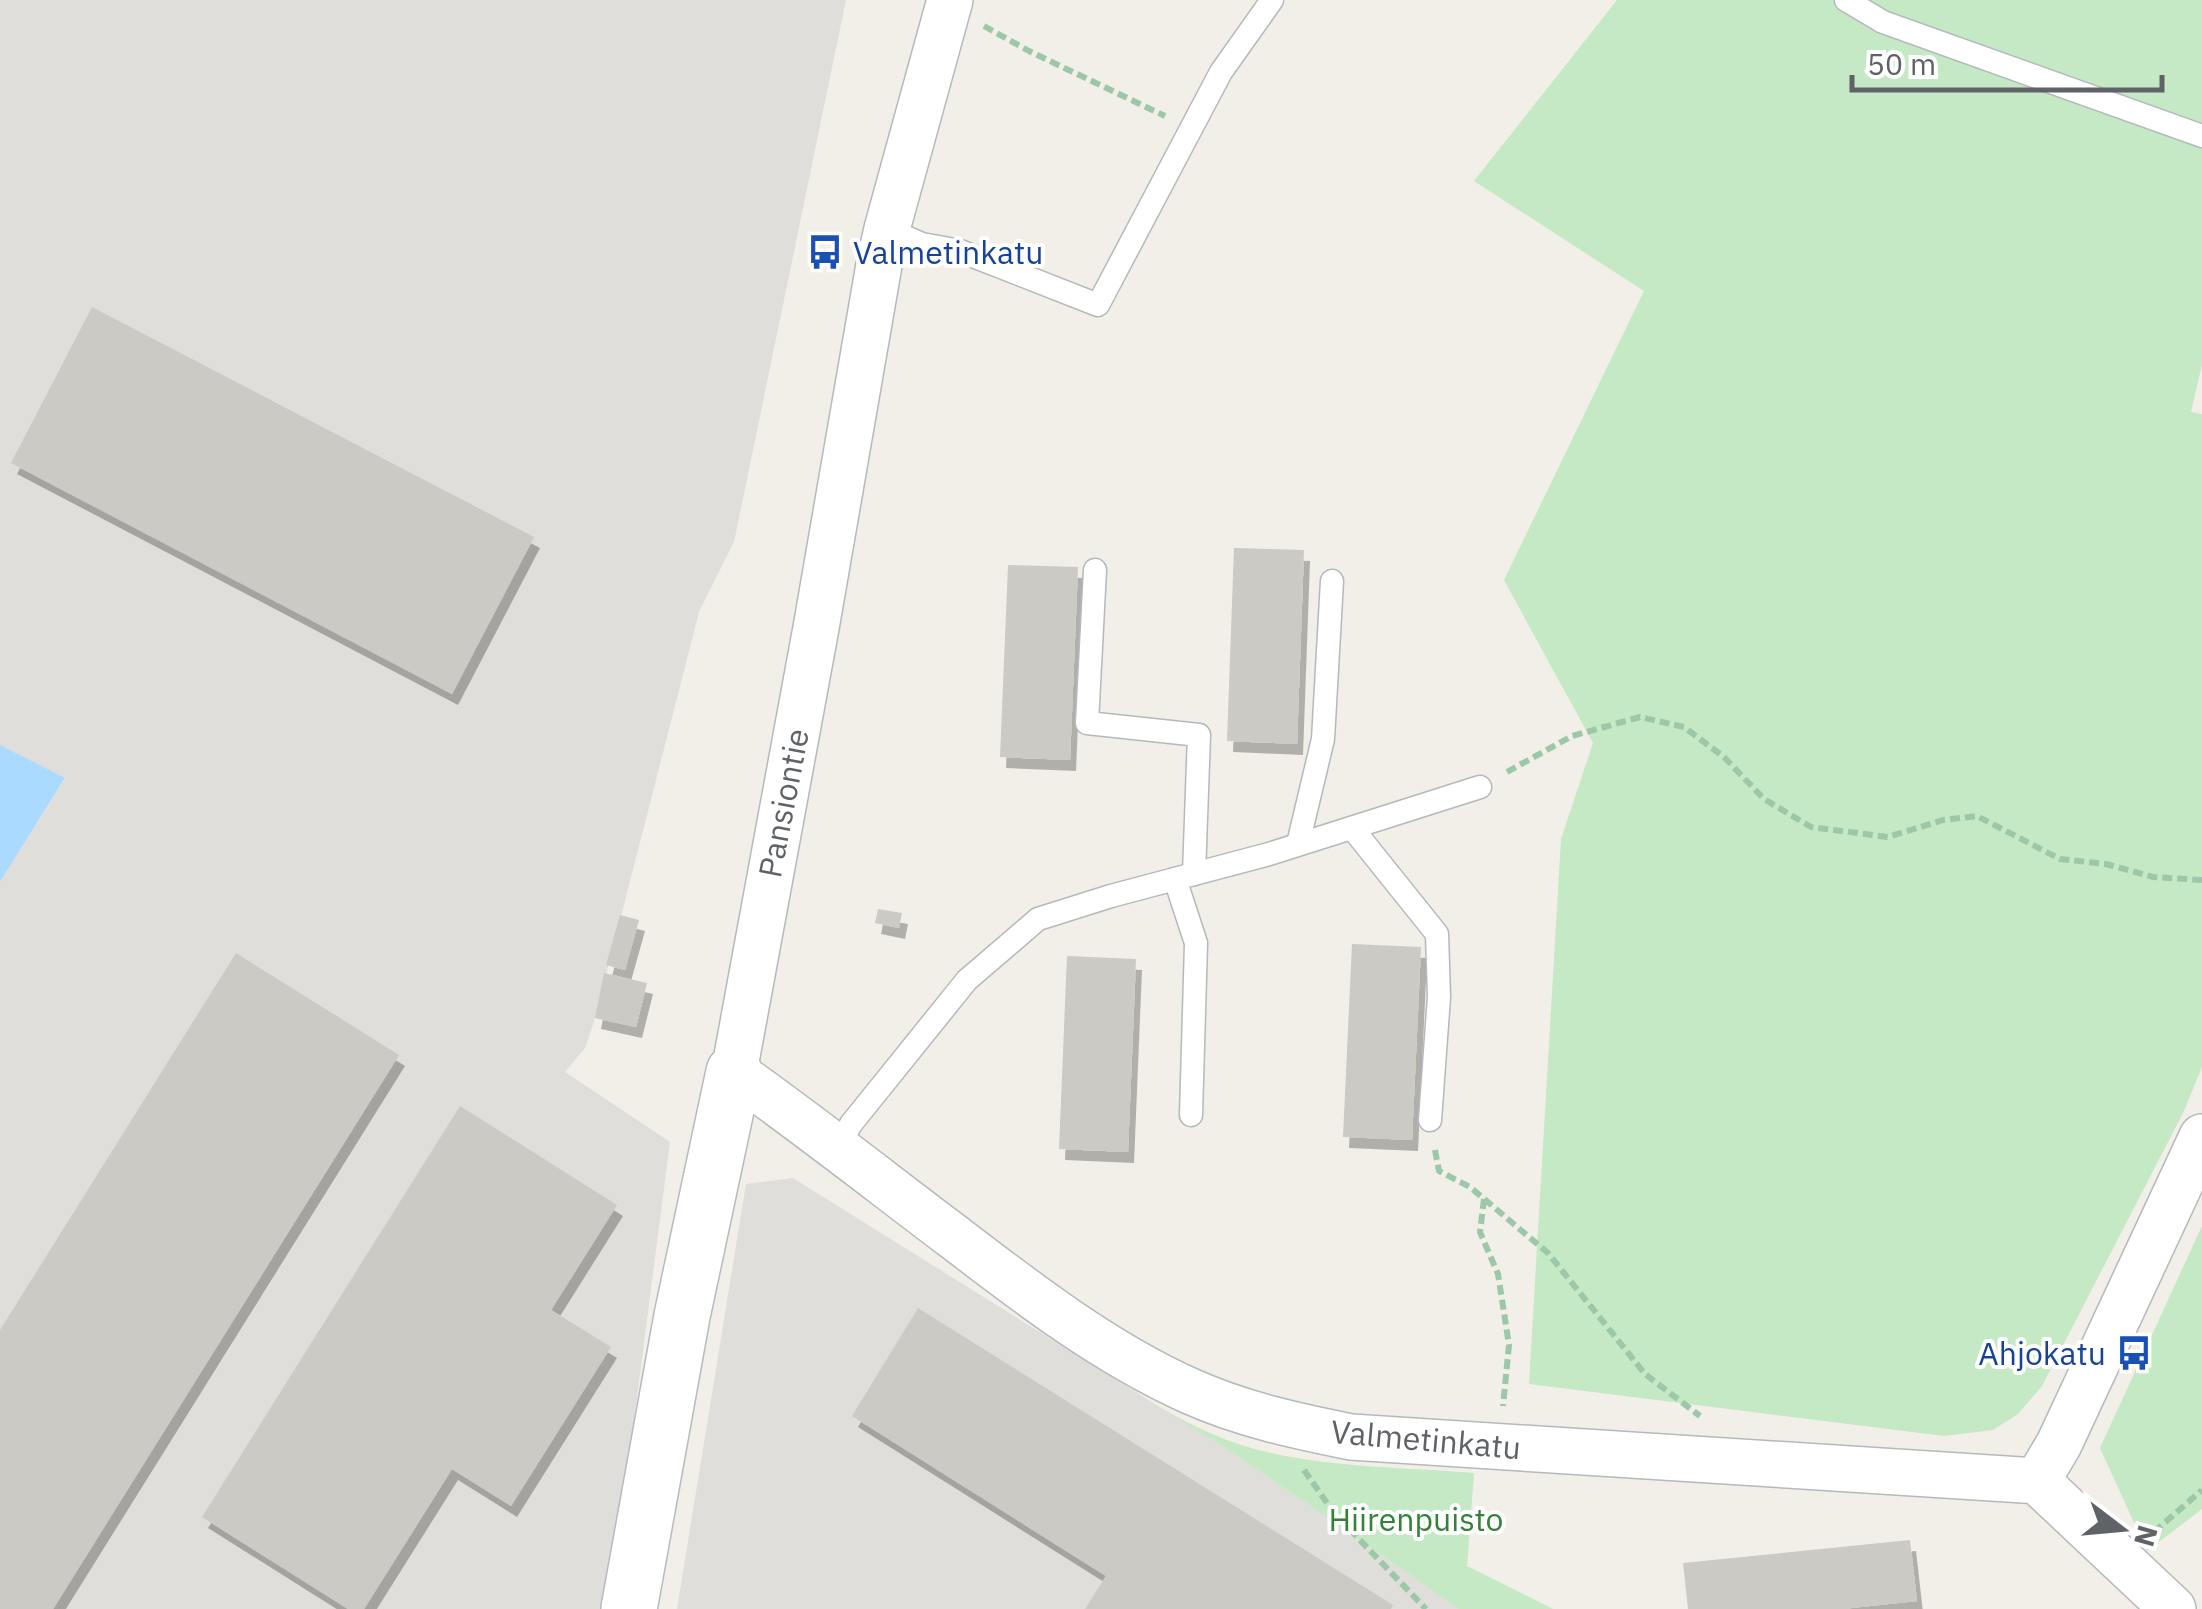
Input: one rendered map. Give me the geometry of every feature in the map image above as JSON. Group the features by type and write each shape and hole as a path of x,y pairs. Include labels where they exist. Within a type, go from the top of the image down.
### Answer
{"street":[{"name":"Pansiontie","path":"629,1609 682,1316 734,1072 886,229 964,12"},
{"name":"Valmetinkatu","path":"734,1072 1033,1298 1187,1390 1270,1419 1369,1438 2036,1481"},
{"path":"2173,1609 2036,1481 2060,1444 2202,1137"}],"lane":[{"path":"886,229 922,244 960,251 1098,305 1221,72 1272,0"},
{"path":"1846,0 1883,22 2202,136"},
{"path":"1095,570 1088,723 1198,736 1184,876 1196,943 1191,1115"},
{"path":"1298,844 1323,738 1332,581"},
{"path":"837,1149 851,1124 967,980 1038,919 1480,787"},
{"path":"1352,828 1438,934 1439,997 1430,1120"}],"path":[{"path":"964,12 1028,51 1191,129"},
{"path":"1480,787 1572,736 1640,717 1684,727 1724,756 1764,798 1811,827 1888,837 1943,820 1976,816 2060,859 2106,864 2152,877 2202,880"},
{"path":"1430,1120 1439,1170 1470,1187 1548,1252 1645,1374 1711,1425"},
{"path":"1484,1199 1480,1232 1498,1274 1509,1344 1501,1422"},
{"path":"1270,1419 1334,1513 1426,1609"},
{"path":"2150,1536 2202,1490"}],"shaded area":[{"path":"0,0 846,0 734,542 699,612 595,1018 585,1048 565,1072 670,1142 623,1505 605,1609 0,1609 0,882 65,779 0,745"},
{"path":"793,1178 1232,1452 1459,1609 677,1609 746,1184"}],"green space":[{"path":"1617,0 2202,0 2202,364 2191,412 2202,414 2202,1067 2184,1111 2042,1386 2018,1414 1993,1430 1944,1436 1529,1384 1561,839 1593,743 1504,580 1644,291 1474,181"},
{"path":"2202,1226 2202,1509 2147,1551 2100,1448"},
{"name":"Hiirenpuisto","path":"1159,1407 1227,1440 1278,1455 1474,1473 1467,1566 1553,1609 1459,1609 1232,1452"}],"water":[{"path":"0,745 65,778 0,882"}],"building":[{"path":"92,307 534,537 452,694 11,463"},
{"path":"1234,548 1304,550 1297,744 1227,741"},
{"path":"1008,565 1078,567 1070,760 1000,757"},
{"path":"878,909 902,913 899,928 875,923"},
{"path":"620,915 639,920 625,970 606,965"},
{"path":"1352,944 1421,947 1412,1140 1343,1137"},
{"path":"236,953 399,1055 53,1609 0,1609 0,1330"},
{"path":"1067,956 1136,959 1128,1152 1059,1149"},
{"path":"604,973 647,983 636,1027 595,1018"},
{"path":"460,1106 617,1205 551,1310 611,1347 511,1506 452,1469 364,1609 348,1609 202,1517"},
{"path":"918,1308 1393,1605 1391,1609 1085,1609 1106,1576 852,1416"},
{"path":"1910,1540 1917,1601 1842,1609 1688,1609 1683,1563"}],"place":[{"name":"Valmetinkatu","path":"825,252"},
{"name":"Ahjokatu","path":"2134,1353"}]}
